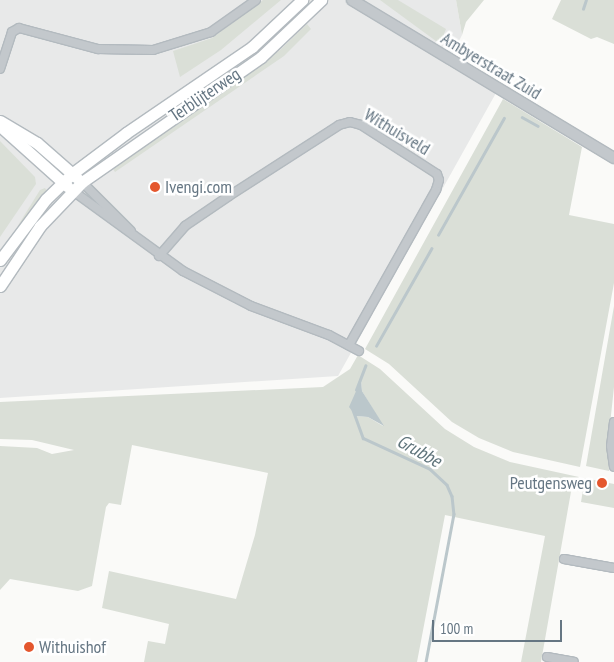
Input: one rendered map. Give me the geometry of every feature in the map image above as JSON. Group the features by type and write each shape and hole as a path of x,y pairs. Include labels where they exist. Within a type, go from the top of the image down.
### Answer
{"main road":[{"name":"Terblijterweg","path":"0,260 28,221 73,173 118,138 252,47 302,0"},
{"name":"Terblijterweg","path":"0,286 27,243 82,182 261,57 321,0"},
{"path":"0,121 36,142 82,182"},
{"path":"0,126 73,191"}],"street":[{"path":"0,69 12,32 19,28 98,49 153,50 211,32 256,0"},
{"name":"Ambyerstraat Zuid","path":"352,0 614,158"},
{"name":"Withuisveld","path":"159,256 185,226 229,196 339,125 350,122 361,125 437,174 439,180 436,190 349,345"},
{"path":"82,182 135,236"},
{"path":"73,191 159,256 229,296 349,345 359,351"},
{"path":"614,422 611,446 614,467"},
{"path":"564,558 614,568"},
{"path":"547,657 574,662"}],"shaded area":[{"path":"0,0 456,0 462,35 447,65 496,93 338,376 0,398"},
{"path":"263,0 281,0 221,50 180,77 173,51 212,38"},
{"path":"380,0 398,0 446,29 440,44"},
{"path":"456,0 484,0 466,22 462,35"},
{"path":"561,0 614,0 614,44 597,37 591,39 552,19"},
{"path":"307,24 311,29 284,56 115,172 111,166 280,50"},
{"path":"503,99 582,147 569,215 614,224 614,283 580,467 513,452 479,438 452,422 389,364 365,349"},
{"path":"0,141 35,177 36,184 0,237"},
{"path":"45,188 47,191 17,227 40,190"},
{"path":"614,306 614,387 608,443 609,471 586,466"},
{"path":"358,355 380,369 445,429 474,447 510,462 579,477 572,486 541,662 521,662 545,536 445,515 417,662 144,662 148,641 165,644 169,624 102,608 109,571 236,599 255,535 268,473 132,445 121,505 109,503 106,507 92,586 78,591 10,579 0,590 0,446 37,448 52,454 74,450 32,440 0,439 0,402 323,387 350,369","holes":["361,381 362,391 383,426 368,417 356,416"]},
{"path":"361,380 362,391 384,426 368,417 356,416 349,407"},
{"path":"585,478 614,484 614,508 581,502"}],"waterway":[{"path":"583,9 586,0"},
{"name":"Grubbe","path":"522,117 538,126"},
{"name":"Grubbe","path":"438,235 504,118"},
{"name":"Grubbe","path":"376,346 431,249"},
{"name":"Grubbe","path":"356,390 365,366"},
{"name":"Grubbe","path":"353,410 363,438 430,469 447,485 452,496 454,514 426,662"}],"place":[{"name":"Ivengi.com","path":"155,187"},
{"name":"Peutgensweg","path":"602,483"},
{"name":"Withuishof","path":"29,647"}]}
